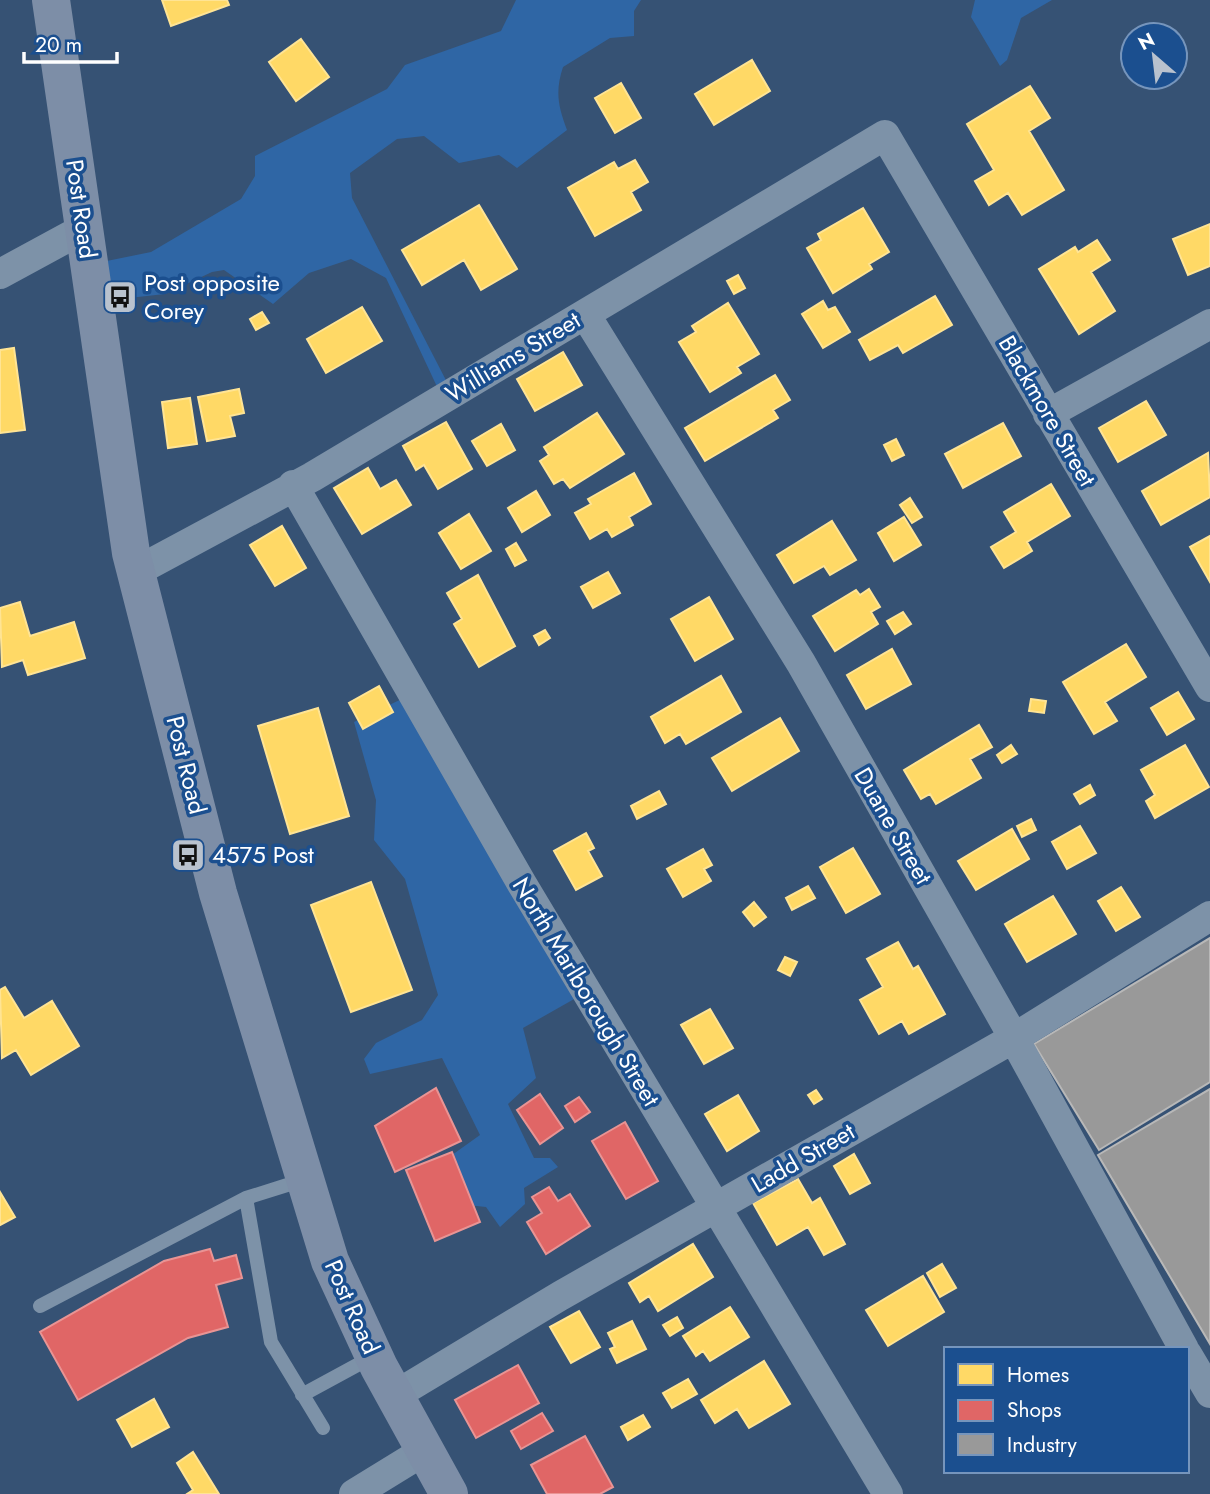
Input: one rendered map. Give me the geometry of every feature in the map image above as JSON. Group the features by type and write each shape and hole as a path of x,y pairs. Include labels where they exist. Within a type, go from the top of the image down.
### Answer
{"main road":[{"name":"Post Road","path":"51,0 131,553 218,893 303,1180 330,1261 394,1396 449,1494"}],"street":[{"name":"Williams Street","path":"137,571 312,477 886,135"},
{"name":"Blackmore Street","path":"886,135 1210,687"},
{"path":"0,274 83,229"},
{"name":"Duane Street","path":"585,314 800,663 1014,1038 1183,1347"},
{"path":"1048,414 1210,324"},
{"name":"North Marlborough Street","path":"293,485 522,884 888,1494"},
{"name":"Ladd Street","path":"394,1396 715,1208 1014,1038 1210,916"},
{"path":"1189,1357 1210,1393"},
{"path":"354,1494 424,1451"}],"lane":[{"path":"40,1306 246,1198 303,1180"},
{"path":"246,1198 271,1342 323,1428"},
{"path":"302,1395 374,1355"}],"shaded area":[{"path":"516,0 641,0 634,11 634,36 610,38 563,67 559,98 567,130 517,168 499,155 459,163 424,136 397,139 350,173 352,198 451,390 440,393 386,278 351,259 309,273 273,304 224,270 212,272 165,294 92,302 87,265 151,252 241,199 255,176 255,156 387,89 405,65 501,31"},
{"path":"975,0 1052,0 1021,18 1007,60 1000,66 971,17"},
{"path":"410,695 583,994 523,1028 536,1078 508,1104 534,1158 550,1158 558,1167 524,1188 525,1204 500,1227 486,1207 467,1205 445,1160 480,1135 442,1058 370,1074 364,1059 376,1043 422,1020 438,995 405,879 374,840 376,800 354,722"}],"building: Homes":[{"path":"162,0 227,0 229,5 171,26"},
{"path":"301,39 329,77 296,101 269,62"},
{"path":"752,60 770,91 714,125 695,94"},
{"path":"621,83 641,118 615,133 595,98"},
{"path":"1030,86 1050,118 1029,131 1064,190 1022,215 1008,193 989,205 975,181 994,170 967,124"},
{"path":"635,160 648,182 631,192 641,210 595,236 568,188 614,162 618,169"},
{"path":"479,205 517,269 481,290 464,260 422,285 402,250"},
{"path":"863,208 889,252 869,264 872,269 833,293 807,248 821,240 818,234"},
{"path":"1210,224 1210,266 1188,275 1173,239"},
{"path":"1097,240 1110,260 1091,272 1115,311 1079,334 1039,269 1075,247 1078,252"},
{"path":"738,275 745,288 734,294 727,281"},
{"path":"935,296 952,325 903,353 898,345 870,360 859,340"},
{"path":"823,301 828,310 835,307 850,332 823,348 802,314"},
{"path":"728,303 759,354 737,367 741,373 710,392 679,342 696,332 692,326"},
{"path":"362,307 382,341 326,373 307,339"},
{"path":"262,312 269,323 256,330 250,319"},
{"path":"14,348 25,430 0,433 0,350"},
{"path":"563,352 582,385 535,411 517,379"},
{"path":"775,375 790,400 773,410 778,418 705,461 685,428"},
{"path":"239,389 244,413 230,416 235,436 207,441 198,397"},
{"path":"190,398 197,444 168,448 162,402"},
{"path":"1146,401 1166,435 1118,462 1099,428"},
{"path":"597,413 624,454 570,488 563,479 554,484 540,461 549,455 544,447"},
{"path":"446,422 472,469 438,489 424,465 416,470 403,446"},
{"path":"1003,423 1021,456 963,488 945,454"},
{"path":"501,424 515,450 487,466 472,441"},
{"path":"896,439 904,455 892,461 884,445"},
{"path":"1208,453 1210,497 1161,525 1142,491"},
{"path":"368,468 380,489 396,480 411,505 362,534 334,488"},
{"path":"634,473 651,504 629,517 633,525 612,537 607,529 590,539 575,513 591,504 588,499"},
{"path":"1051,484 1070,516 1027,542 1032,551 1004,568 991,547 1016,532 1004,512"},
{"path":"536,491 550,515 522,532 508,508"},
{"path":"910,498 922,517 912,523 900,505"},
{"path":"469,514 491,551 461,569 439,533"},
{"path":"904,517 921,545 894,561 878,533"},
{"path":"832,521 856,560 830,575 824,566 794,583 777,555"},
{"path":"282,526 306,568 275,586 250,545"},
{"path":"1210,536 1210,582 1190,547"},
{"path":"516,543 526,560 515,566 506,549"},
{"path":"608,572 620,593 593,608 581,587"},
{"path":"478,575 515,646 479,667 454,624 462,619 447,593"},
{"path":"869,589 880,607 871,612 878,624 835,651 813,616 856,590 860,595"},
{"path":"709,597 733,639 695,661 671,619"},
{"path":"20,602 30,636 74,622 85,658 28,675 23,660 2,667 0,608"},
{"path":"903,612 911,624 895,634 887,621"},
{"path":"545,630 550,638 539,645 534,636"},
{"path":"1126,644 1146,677 1105,702 1117,721 1094,734 1063,682"},
{"path":"892,649 911,684 866,709 847,675"},
{"path":"721,676 741,712 686,744 680,734 665,743 651,717"},
{"path":"379,686 393,712 363,729 349,703"},
{"path":"1178,692 1194,719 1167,735 1151,708"},
{"path":"1031,699 1046,701 1044,713 1029,711"},
{"path":"318,708 349,816 290,834 258,726"},
{"path":"780,718 799,751 732,791 712,758"},
{"path":"979,725 992,747 970,759 981,778 936,804 930,794 921,799 904,770"},
{"path":"1011,745 1017,754 1002,763 997,755"},
{"path":"1185,745 1209,787 1155,818 1146,801 1155,795 1141,770"},
{"path":"1090,785 1095,795 1080,804 1074,794"},
{"path":"659,791 666,804 637,819 631,806"},
{"path":"1031,819 1036,830 1022,837 1017,826"},
{"path":"1080,826 1096,853 1067,869 1052,842"},
{"path":"1012,829 1029,859 976,890 958,861"},
{"path":"586,833 594,848 588,851 602,876 576,890 554,851"},
{"path":"853,848 880,894 846,913 820,867"},
{"path":"703,849 712,865 704,869 711,881 683,897 667,869"},
{"path":"371,882 412,990 351,1012 311,905"},
{"path":"808,886 815,898 792,910 786,898"},
{"path":"1121,887 1140,917 1116,931 1098,901"},
{"path":"1053,896 1076,934 1027,962 1005,924"},
{"path":"754,902 766,917 754,926 743,912"},
{"path":"898,942 913,969 918,966 945,1014 909,1034 902,1021 879,1034 860,1000 883,987 867,959"},
{"path":"785,957 797,962 790,976 778,970"},
{"path":"5,987 24,1018 52,1001 79,1046 31,1075 16,1050 2,1058 0,990"},
{"path":"710,1009 733,1048 704,1064 681,1025"},
{"path":"816,1090 822,1099 814,1104 808,1095"},
{"path":"738,1095 759,1131 727,1151 705,1114"},
{"path":"854,1154 870,1183 850,1194 834,1166"},
{"path":"798,1179 812,1203 820,1198 845,1244 824,1255 808,1227 777,1245 753,1203"},
{"path":"0,1192 15,1217 0,1225"},
{"path":"693,1244 713,1277 658,1311 649,1296 640,1302 629,1283"},
{"path":"942,1264 956,1288 940,1297 927,1273"},
{"path":"923,1276 944,1312 888,1346 866,1310"},
{"path":"730,1307 749,1337 710,1361 703,1351 696,1356 683,1336"},
{"path":"579,1311 600,1347 571,1363 550,1327"},
{"path":"677,1317 683,1328 670,1336 663,1325"},
{"path":"632,1321 646,1349 617,1363 610,1349 615,1347 608,1333"},
{"path":"764,1361 790,1404 749,1428 737,1409 715,1423 701,1400"},
{"path":"688,1379 697,1394 672,1408 663,1393"},
{"path":"154,1399 169,1427 132,1447 117,1420"},
{"path":"643,1415 650,1427 628,1440 621,1427"},
{"path":"193,1452 219,1494 187,1494 193,1490 177,1463"}],"building: Shops":[{"path":"436,1088 461,1141 395,1172 375,1126"},
{"path":"540,1094 563,1128 540,1144 517,1110"},
{"path":"579,1097 590,1112 575,1122 565,1106"},
{"path":"625,1122 658,1181 626,1199 592,1141"},
{"path":"452,1152 480,1222 435,1241 406,1170"},
{"path":"549,1187 558,1201 570,1194 590,1226 546,1254 527,1222 542,1213 532,1197"},
{"path":"210,1249 214,1261 236,1255 242,1278 216,1285 228,1327 188,1338 78,1400 40,1332 164,1261"},
{"path":"518,1365 539,1403 476,1438 455,1400"},
{"path":"542,1413 553,1431 521,1449 511,1431"},
{"path":"585,1436 613,1487 600,1494 547,1494 531,1465"}],"building: Industry":[{"path":"1210,938 1210,1082 1099,1150 1034,1044"},
{"path":"1210,1089 1210,1344 1098,1155"}],"place":[{"name":"Post opposite Corey","path":"120,297"},
{"name":"4575 Post","path":"188,855"}]}
